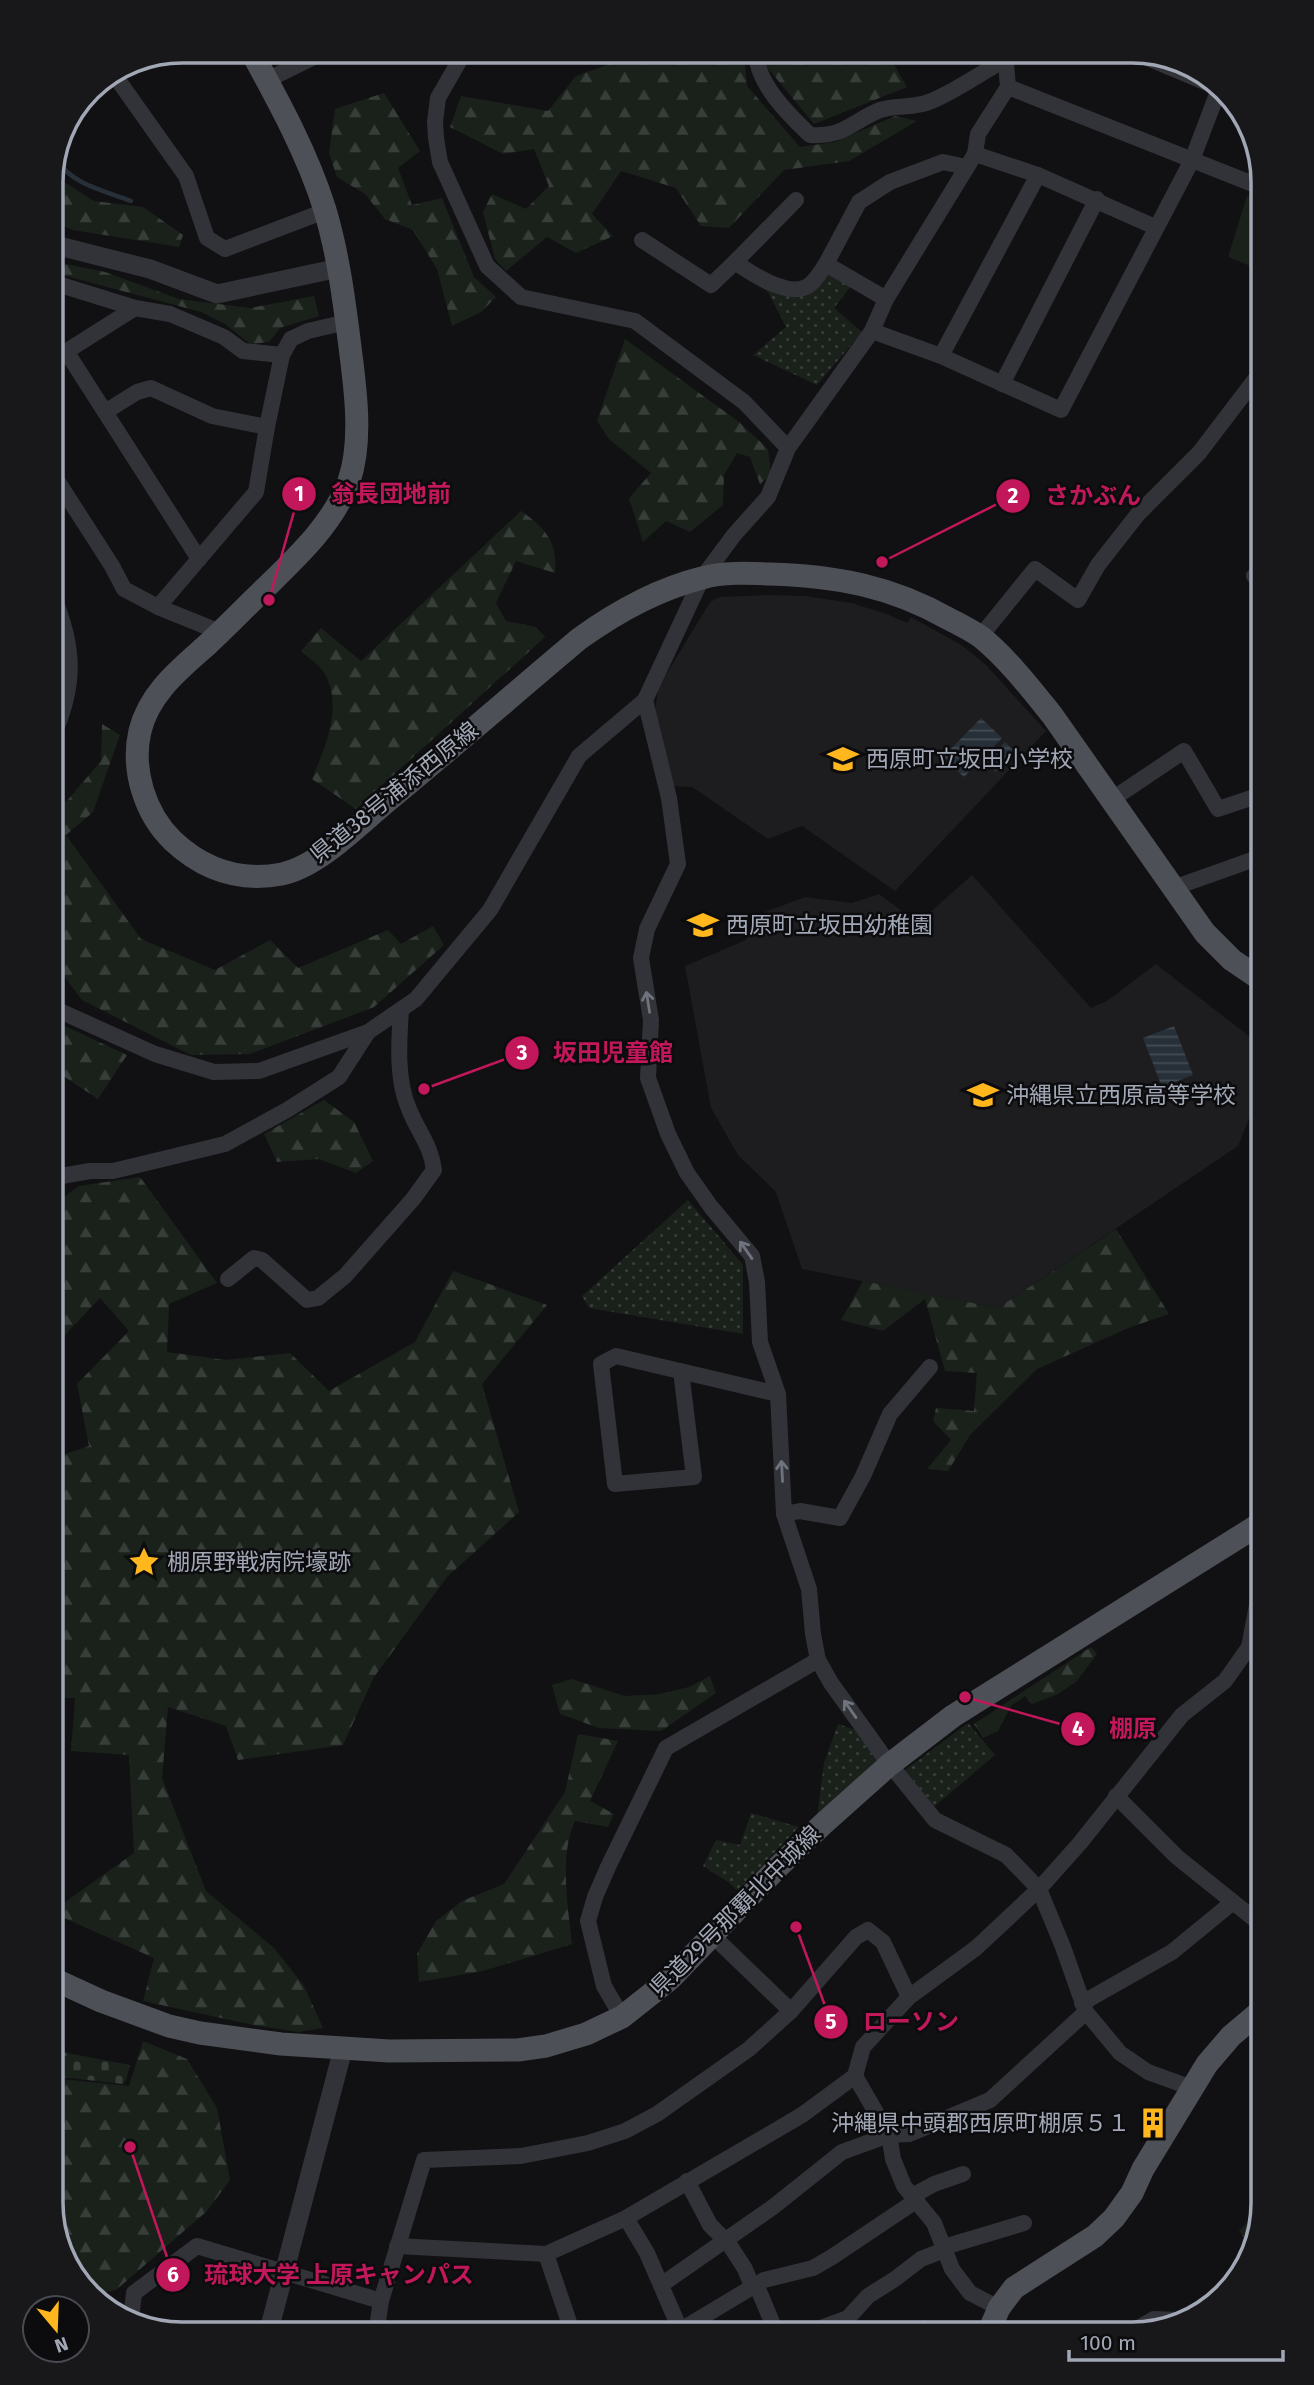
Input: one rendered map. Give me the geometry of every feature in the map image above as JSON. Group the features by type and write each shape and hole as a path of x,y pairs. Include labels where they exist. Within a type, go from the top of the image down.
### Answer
{"main road":[{"name":"県道38号浦添西原線","path":"258,63 298,143 325,211 339,268 358,423 350,478 333,514 314,538 164,684 145,715 139,735 138,758 142,789 152,815 167,835 186,853 224,874 256,877 285,873 318,856 603,622 669,589 702,578 757,573 799,575 858,582 929,607 980,637 1022,679 1052,715 1205,933 1231,960 1251,972"},
{"name":"県道29号那覇北中城線","path":"63,1984 100,2001 169,2026 244,2039 389,2051 518,2050 566,2041 622,2017 670,1979 779,1866 890,1765 964,1709 1251,1530"},
{"path":"993,2322 999,2308 1014,2288 1095,2236 1114,2218 1132,2193 1143,2169 1192,2088 1219,2049 1251,2017"}],"street":[{"path":"267,80 302,63"},
{"path":"458,63 438,98 436,138 440,162 487,266 521,297 635,321 744,402 788,448"},
{"path":"756,63 772,92 796,121 810,135 829,136 847,130 867,116 886,108 928,103 992,63"},
{"path":"63,1012 155,1054 214,1072 259,1071 368,1031 416,999 490,910 579,756 645,700 702,578 734,535 768,497 788,448 872,331 886,299 970,161 978,134 1008,87 1006,63"},
{"path":"119,81 186,176 207,238 225,249 325,211"},
{"path":"1008,87 1251,183"},
{"path":"872,331 941,356 1062,410 1192,160 1215,96"},
{"path":"735,262 762,281 792,289 805,288 815,281 826,264 859,202 890,182 943,162 970,161 1038,175 1155,227"},
{"path":"941,356 1038,175"},
{"path":"642,240 711,285 796,200"},
{"path":"1002,384 1097,200"},
{"path":"63,247 150,269 217,294 339,268"},
{"path":"826,264 886,299"},
{"path":"63,286 135,308 170,314 224,337 243,351 282,355"},
{"path":"63,353 135,308"},
{"path":"158,607 256,492 282,355 291,339 308,331 347,322"},
{"path":"66,351 199,559"},
{"path":"980,637 1035,569 1077,600 1098,565 1138,514 1199,453 1251,385"},
{"path":"105,412 137,392 151,388 212,416 267,427"},
{"path":"63,490 124,589 158,607 220,632"},
{"path":"63,625 69,654 68,688 63,705"},
{"path":"645,700 669,798 678,864 647,929 641,958 651,1020 648,1078 668,1134 687,1173 752,1256 757,1282 760,1342 778,1394 785,1514 809,1589 818,1660 831,1683 890,1765 935,1820 1006,1855 1039,1889 1084,2007 1120,2053 1148,2072 1192,2088"},
{"path":"1111,800 1184,751 1217,809 1251,798"},
{"path":"1174,888 1251,860"},
{"path":"228,1279 254,1258 262,1260 307,1300 318,1298 345,1276 413,1199 434,1170 432,1152 408,1107 402,1080 399,1039 401,1010"},
{"path":"63,1176 90,1171 113,1171 225,1143 287,1111 339,1077 368,1031"},
{"path":"681,1371 694,1476 615,1484 601,1364 616,1356 681,1371 778,1394"},
{"path":"785,1514 800,1511 840,1518 863,1476 890,1414 930,1367"},
{"path":"397,2246 546,2254 626,2218 802,2115 855,2076 863,2048 909,1997 976,1948 1039,1889 1080,1843 1182,1715 1225,1681 1249,1647 1251,1637"},
{"path":"622,2017 604,1986 588,1921 608,1867 666,1748 818,1660"},
{"path":"1116,1796 1177,1857 1251,1916"},
{"path":"661,2285 773,2207 842,2152 889,2135 909,2134 990,2100 1084,2007 1172,1952 1233,1902"},
{"path":"378,2322 397,2246 425,2160 522,2155 588,2143 625,2131 657,2114 749,2049 791,2011 856,1937 868,1930 883,1942 909,1997"},
{"path":"713,1936 791,2011"},
{"path":"271,2322 343,2049"},
{"path":"855,2076 889,2135 893,2159 904,2186 934,2222 952,2269 970,2293 999,2308"},
{"path":"696,2322 764,2280 823,2263 934,2184 963,2174"},
{"path":"687,2181 710,2225 725,2240 745,2269 771,2322"},
{"path":"626,2218 647,2253 675,2322"},
{"path":"837,2322 848,2318 868,2296 921,2259 939,2252 944,2247 1024,2224"},
{"path":"132,2311 134,2293 197,2246 381,2301"},
{"path":"546,2254 569,2322"}],"shaded area":[{"name":"西原町立坂田小学校","path":"805,596 852,603 907,623 911,617 963,646 987,666 1046,731 895,891 802,826 768,839 692,787 672,786 655,710 658,690 710,602 720,597"},
{"path":"981,718 1002,738 964,777 943,757"},
{"path":"1005,742 1015,752 996,772 985,763"},
{"name":"沖縄県立西原高等学校","path":"972,875 1091,1008 1107,1001 1156,964 1251,1038 1251,1113 1238,1146 998,1308 802,1269 776,1192 738,1155 711,1108 685,966 746,940 762,913 805,897 852,903 879,894 918,923"},
{"path":"1174,1026 1193,1075 1162,1087 1143,1038"}],"green space":[{"path":"745,63 747,86 800,147 835,142 895,116 917,121 849,161 784,170 729,228 701,226 676,188 621,171 592,214 613,236 576,253 547,237 506,271 495,259 483,212 492,194 526,209 549,186 534,149 503,154 450,127 461,96 548,111 576,76 607,65"},
{"path":"767,63 893,63 907,87 814,124 766,66"},
{"path":"384,93 420,151 398,168 412,205 442,198 474,277 496,297 481,312 452,326 437,269 413,230 385,219 365,194 337,177 329,153 335,109"},
{"path":"63,181 94,201 143,207 183,235 179,247 73,230 63,226"},
{"path":"1247,196 1251,198 1251,266 1228,257"},
{"path":"63,263 105,272 179,299 250,308 314,296 319,316 280,328 269,342 250,344 225,324 201,312 63,275"},
{"path":"829,274 851,286 834,308 862,332 817,385 753,355 786,327 767,290 787,295 801,294"},
{"path":"625,339 739,422 768,449 771,475 760,484 750,457 737,453 724,475 723,505 690,532 666,521 643,542 629,498 651,473 609,439 597,421"},
{"path":"521,511 544,530 548,537 554,553 555,573 516,561 496,603 506,621 536,627 545,637 356,809 312,779 330,727 332,700 325,674 301,651 321,628 361,661"},
{"path":"102,724 120,735 93,812 66,835 141,939 215,970 270,940 298,968 388,930 401,944 433,926 444,945 374,1007 250,1054 191,1055 82,1000 63,975 63,802 66,802 101,761"},
{"path":"65,1026 127,1055 98,1099 63,1076"},
{"path":"324,1100 354,1122 373,1161 356,1173 319,1159 277,1162 264,1134"},
{"path":"140,1177 217,1283 169,1304 167,1352 225,1360 290,1353 329,1391 415,1342 453,1271 547,1305 482,1384 519,1512 447,1577 374,1677 343,1745 238,1760 226,1726 168,1707 162,1778 206,1891 274,1948 304,1986 323,2028 298,2032 143,2001 154,1958 63,1917 63,1903 134,1853 129,1755 71,1751 75,1698 63,1698 63,1455 89,1446 77,1384 129,1331 100,1298 63,1337 63,1197 79,1186"},
{"path":"688,1200 743,1265 743,1334 589,1308 582,1296"},
{"path":"1116,1229 1169,1314 1128,1328 1037,1369 970,1435 948,1471 927,1469 951,1440 933,1421 936,1408 974,1411 977,1373 945,1371 925,1299 883,1331 841,1320 863,1281 998,1308"},
{"path":"1091,1647 1097,1654 1077,1681 1058,1694 1032,1704 1025,1696 1011,1706 998,1731 983,1738 974,1724"},
{"path":"710,1676 716,1693 661,1731 599,1728 560,1714 552,1685 572,1679 625,1696 660,1694 689,1687"},
{"path":"968,1723 995,1755 934,1807 905,1770"},
{"path":"838,1724 855,1730 877,1761 817,1816 824,1763"},
{"path":"578,1734 618,1741 590,1801 614,1814 608,1827 575,1821 570,1835 566,1881 572,1944 483,1971 419,1982 417,1954 436,1921 462,1901 504,1884 565,1792"},
{"path":"751,1813 799,1827 738,1891 703,1866 716,1840 740,1845"},
{"path":"143,2041 187,2059 217,2108 230,2180 207,2211 116,2290 103,2293 83,2269 72,2249 65,2226 63,2079 129,2086"},
{"path":"63,2052 130,2065 123,2084 63,2077"},
{"path":"1250,2220 1245,2239 1239,2231"}],"waterway":[{"path":"64,170 80,181 131,201"}],"place":[{"name":"さかぶん","path":"882,562"},
{"name":"翁長団地前","path":"269,600"},
{"name":"西原町立坂田小学校","path":"843,759"},
{"name":"西原町立坂田幼稚園","path":"703,925"},
{"name":"坂田児童館","path":"424,1089"},
{"name":"沖縄県立西原高等学校","path":"983,1095"},
{"name":"棚原野戦病院壕跡","path":"144,1562"},
{"name":"棚原","path":"965,1697"},
{"name":"ローソン","path":"796,1927"},
{"name":"沖縄県中頭郡西原町棚原５１","path":"1153,2123"},
{"name":"琉球大学 上原キャンパス","path":"130,2147"}]}
